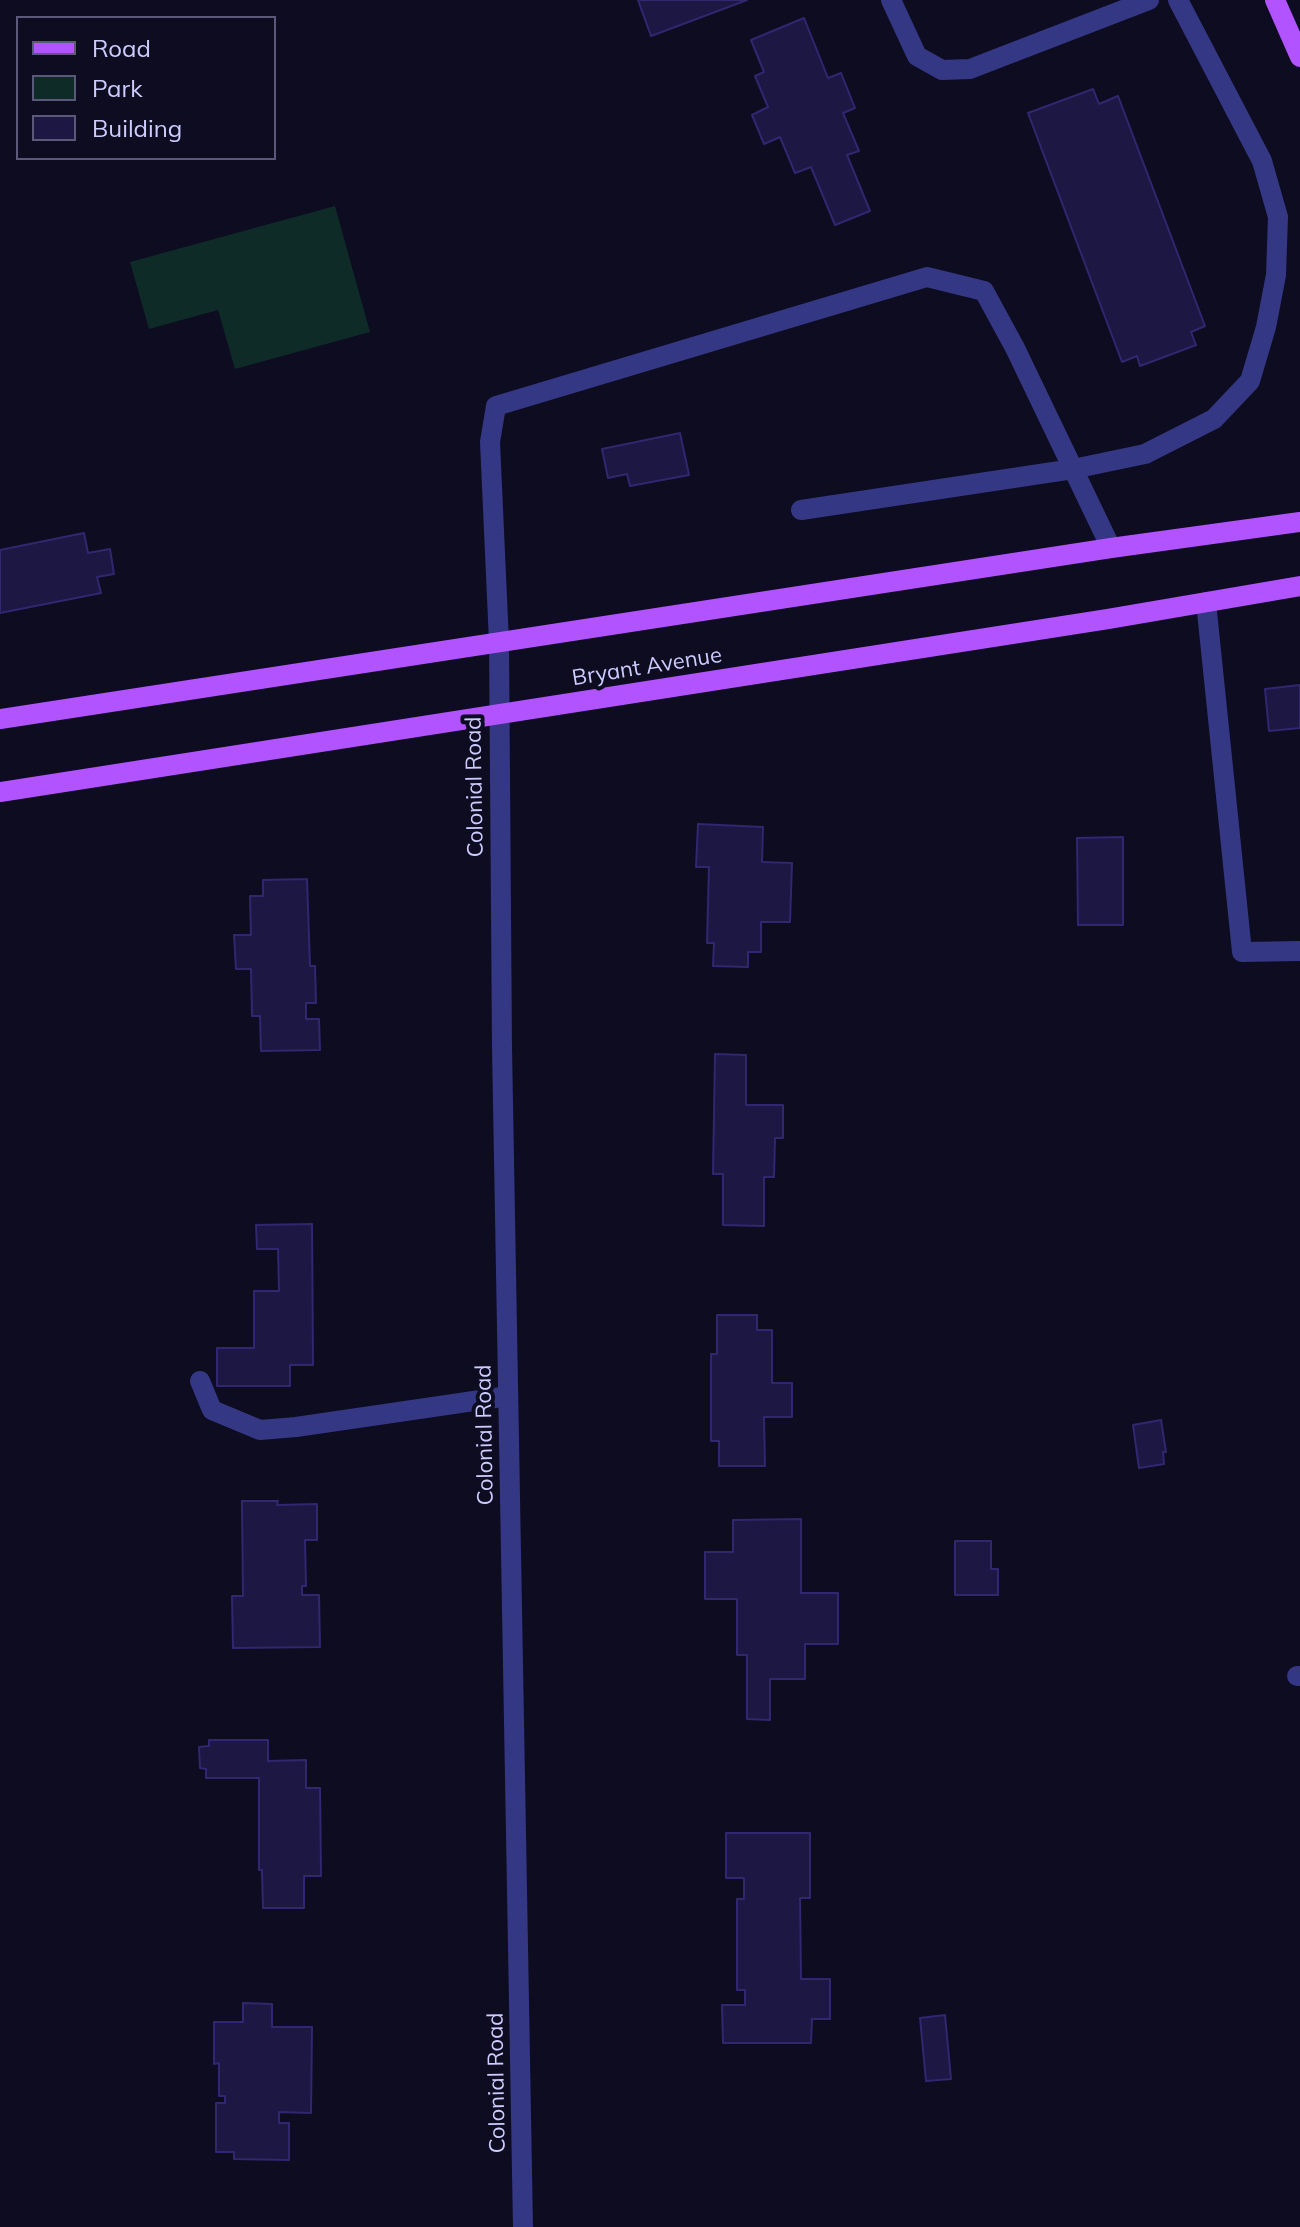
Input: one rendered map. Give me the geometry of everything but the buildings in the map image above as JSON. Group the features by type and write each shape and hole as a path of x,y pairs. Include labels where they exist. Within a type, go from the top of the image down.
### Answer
{"main road":[{"path":"1275,0 1300,57"},
{"path":"0,719 1111,548 1300,522"},
{"name":"Bryant Avenue","path":"0,792 1300,586"}],"street":[{"path":"891,0 917,56 942,70 970,69 1149,0"},
{"path":"801,510 1073,469 1145,454 1214,419 1250,381 1266,327 1276,275 1278,217 1262,161 1178,0"},
{"name":"Colonial Road","path":"523,2227 508,1396 499,642 490,442 496,406 927,277 984,291 1073,469"},
{"path":"1073,469 1111,548"},
{"path":"1206,602 1242,952 1300,951"},
{"path":"200,1381 212,1410 260,1430 508,1396"}],"green space":[{"path":"335,206 370,332 235,369 218,310 149,329 130,262"}]}
